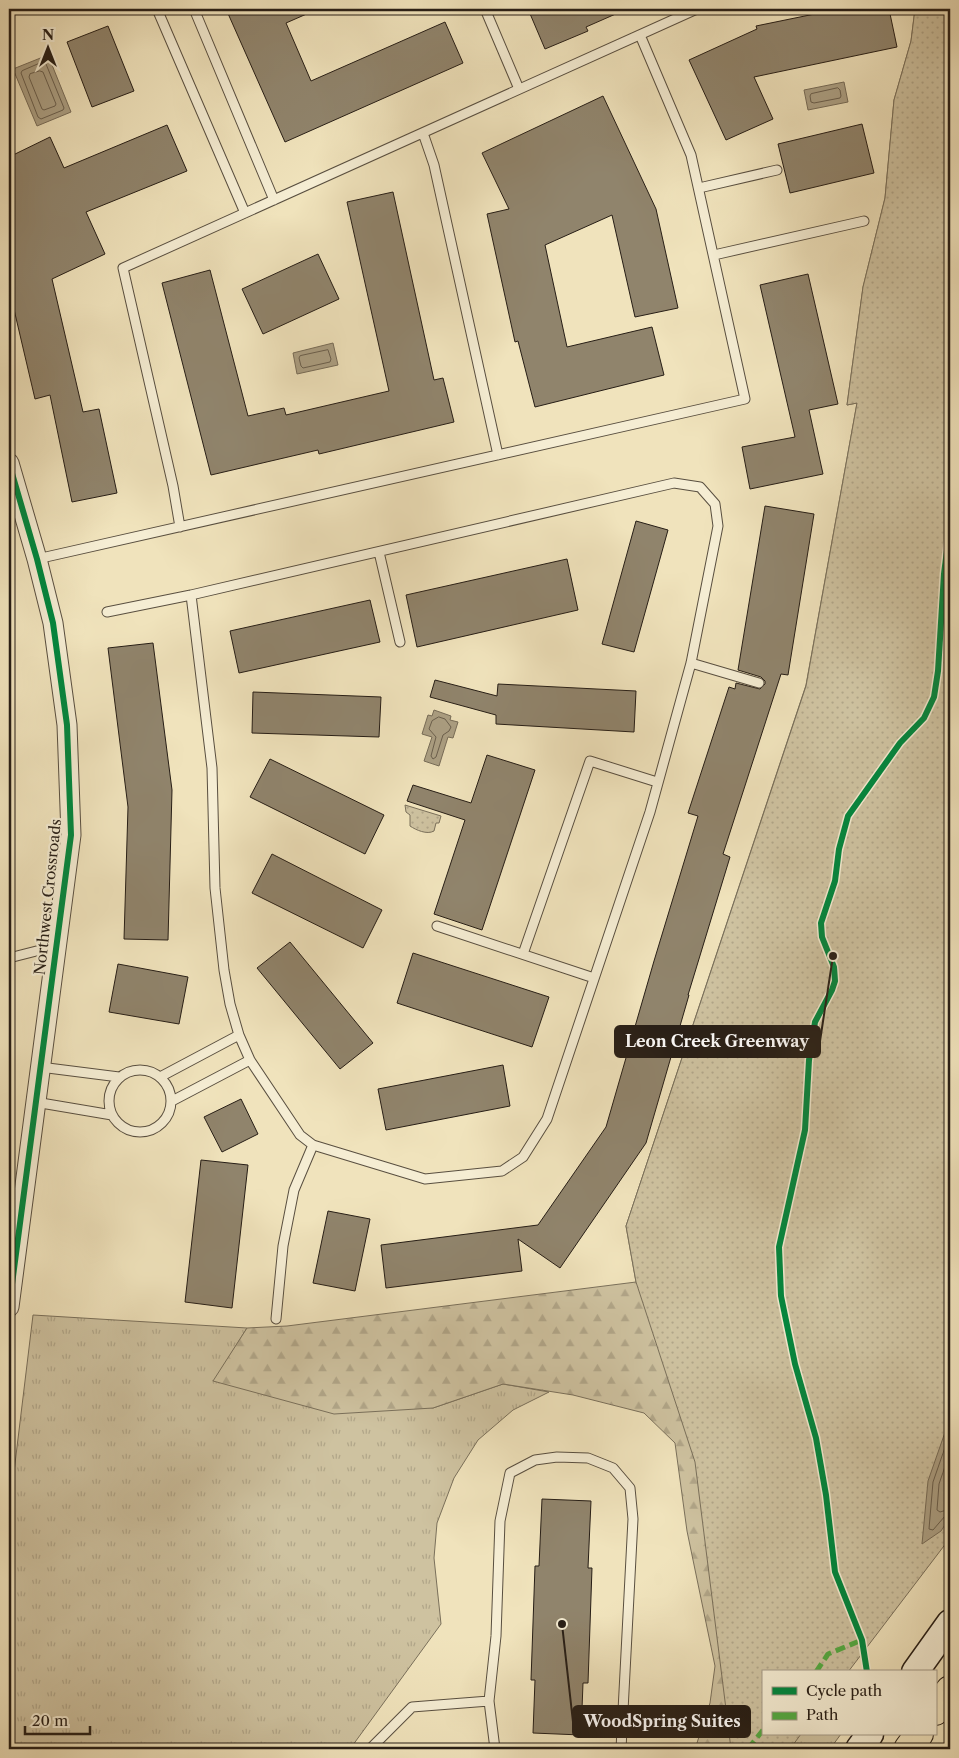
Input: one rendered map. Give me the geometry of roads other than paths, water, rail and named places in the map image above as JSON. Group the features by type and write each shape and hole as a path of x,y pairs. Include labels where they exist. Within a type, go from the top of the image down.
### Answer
{"highway":[{"path":"936,1711 950,1692"},
{"path":"908,1749 918,1736"}],"main road":[{"path":"916,1670 950,1623"},
{"path":"859,1749 869,1736"}],"street":[{"name":"Northwest Crossroads","path":"9,464 38,559 53,623 67,725 70,835 9,1307"}],"lane":[{"path":"157,9 245,213"},
{"path":"194,9 274,200"},
{"path":"485,9 519,89"},
{"path":"180,527 173,486 123,268 697,9"},
{"path":"38,559 745,399 691,155 640,35"},
{"path":"423,133 434,165 498,455"},
{"path":"699,188 777,170"},
{"path":"714,256 864,221"},
{"path":"107,612 191,595 674,483 700,487 714,504 718,526 691,663 650,812 547,1119 522,1157 502,1171 425,1179 313,1145 300,1136 250,1060 239,1035 230,1004 218,925 214,888 212,768 191,595"},
{"path":"379,552 400,642"},
{"path":"691,663 759,683"},
{"path":"523,954 590,761 657,782"},
{"path":"437,926 594,978"},
{"path":"9,958 56,946"},
{"path":"160,1077 239,1035"},
{"path":"172,1101 250,1060"},
{"path":"40,1067 119,1077"},
{"path":"140,1069 147,1070 160,1077 168,1085 172,1101 171,1108 164,1121 144,1132 129,1130 117,1121 112,1115 109,1095 111,1088 119,1077 132,1070 140,1069"},
{"path":"35,1102 112,1115"},
{"path":"276,1319 283,1246 294,1190 313,1145"},
{"path":"495,1749 489,1701 496,1636 500,1521 510,1473 535,1460 556,1457 588,1458 612,1468 630,1488 634,1519 620,1749"},
{"path":"370,1749 412,1707 489,1701"}],"water":[{"path":"48,55 71,112 37,126 13,69"},
{"path":"844,82 848,102 808,110 804,90"},
{"path":"333,343 338,365 297,374 293,353"},
{"path":"434,710 451,716 450,720 458,722 453,738 448,737 439,766 424,761 432,737 422,734 428,715 432,716"},
{"path":"950,1418 950,1517 941,1531 922,1544 928,1481"}],"place":[{"name":"Leon Creek Greenway","path":"833,956"},
{"name":"WoodSpring Suites","path":"562,1624"}]}
